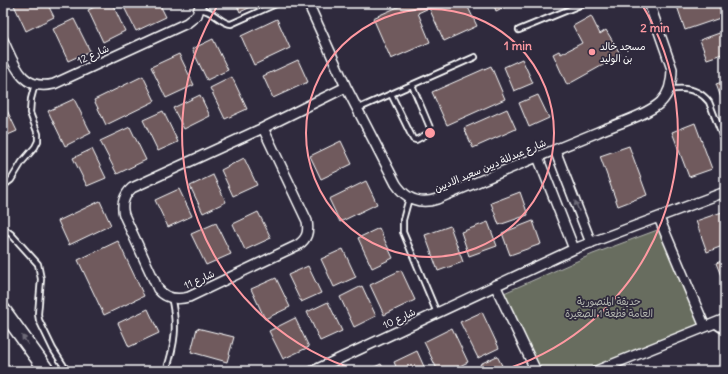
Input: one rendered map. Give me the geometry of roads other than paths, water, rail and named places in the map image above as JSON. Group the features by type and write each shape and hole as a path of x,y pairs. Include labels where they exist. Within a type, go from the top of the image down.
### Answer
{"main road":[{"path":"3,310 46,371"}],"street":[{"path":"308,3 357,109 396,184 409,198"},
{"path":"649,3 671,62 672,79 669,90"},
{"name":"شارع 12","path":"35,84 41,86 54,84 187,23 192,20 200,6"},
{"path":"3,40 19,73 29,82 35,84"},
{"path":"171,297 165,295 158,289 124,216 123,205 126,195 132,188 263,128 346,87"},
{"name":"شارع عبدللة ديين سعيد الاديين","path":"409,198 420,201 437,199 555,150 655,107 664,98 669,90"},
{"name":"شارع 11","path":"171,297 180,298 189,296 298,246 306,237 308,232 307,221 263,128"},
{"path":"555,150 591,242"},
{"path":"538,157 574,249"},
{"name":"شارع 10","path":"313,371 574,249 725,192"},
{"path":"659,218 709,325"},
{"path":"495,285 536,371"},
{"path":"596,371 725,319"}],"lane":[{"path":"200,6 212,12 226,24 231,24 278,3"},
{"path":"519,30 585,3"},
{"path":"357,109 475,57"},
{"path":"3,186 11,180 22,162 35,147 38,141 38,134 30,113 31,99 35,84"},
{"path":"391,94 413,139 417,140 429,135 432,132 412,85"},
{"path":"669,90 687,89 697,91 704,96 709,102 725,143"},
{"path":"409,198 402,220 403,232 436,313"},
{"path":"3,228 11,234 38,264 41,278 38,314 39,320 53,349 67,371"},
{"path":"166,371 172,350 176,326 175,312 171,297"},
{"path":"709,325 717,327 725,332"}],"place":[{"name":"مسجد خالد بن الوليد","path":"592,52"}],"park label":[{"name":"حديقة المنصورية العامة قطعة 1 الصغيرة","path":"609,306"}]}
